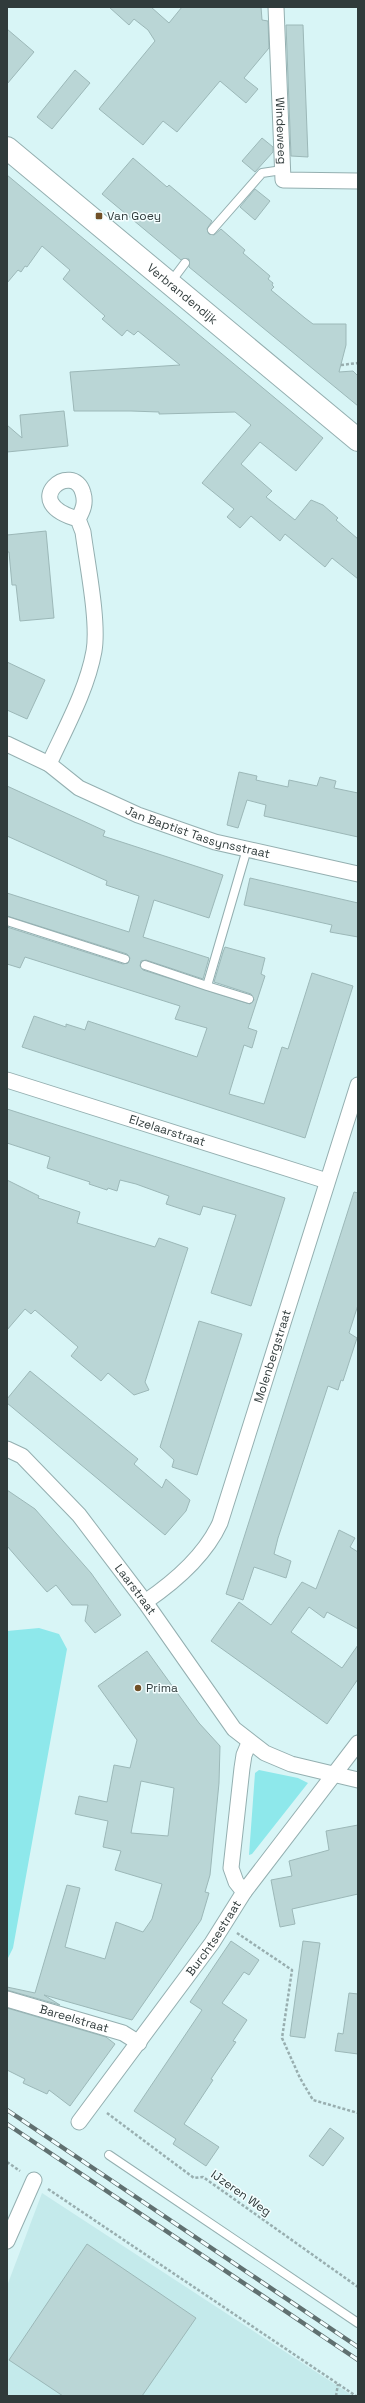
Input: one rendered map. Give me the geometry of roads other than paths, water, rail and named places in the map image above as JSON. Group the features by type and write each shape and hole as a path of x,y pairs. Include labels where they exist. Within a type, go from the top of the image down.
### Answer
{"main road":[{"name":"Verbrandendijk","path":"7,148 358,440"}],"street":[{"name":"Windeweeg","path":"276,7 282,180 358,181"},
{"path":"49,764 87,677 94,650 95,627 83,532 78,519"},
{"name":"Jan Baptist Tassynsstraat","path":"7,744 49,764 79,788 138,815 215,842 358,874"},
{"name":"Elzelaarstraat","path":"7,1080 327,1182"},
{"name":"Molenbergstraat","path":"145,1602 165,1588 190,1564 214,1536 220,1523 358,1085"},
{"name":"Laarstraat","path":"7,1448 22,1456 66,1499 145,1602 234,1729 249,1743 265,1753 291,1764 334,1774"},
{"path":"244,1892 236,1882 231,1868 243,1761 249,1743"},
{"name":"Burchtsestraat","path":"79,2122 212,1943 244,1892 358,1743"},
{"path":"334,1774 358,1780"},
{"name":"Bareelstraat","path":"7,1999 123,2033 139,2043"},
{"path":"7,2242 34,2180"}],"lane":[{"path":"212,230 262,173 282,170"},
{"path":"169,284 185,263"},
{"path":"207,986 247,849"},
{"path":"7,921 126,960"},
{"path":"145,966 249,999"},
{"path":"109,2154 358,2323"}],"railway":[{"path":"7,2110 358,2347"},
{"path":"7,2124 358,2360"}],"place":[{"name":"Van Goey","path":"99,216"},
{"name":"Prima","path":"138,1688"}]}
